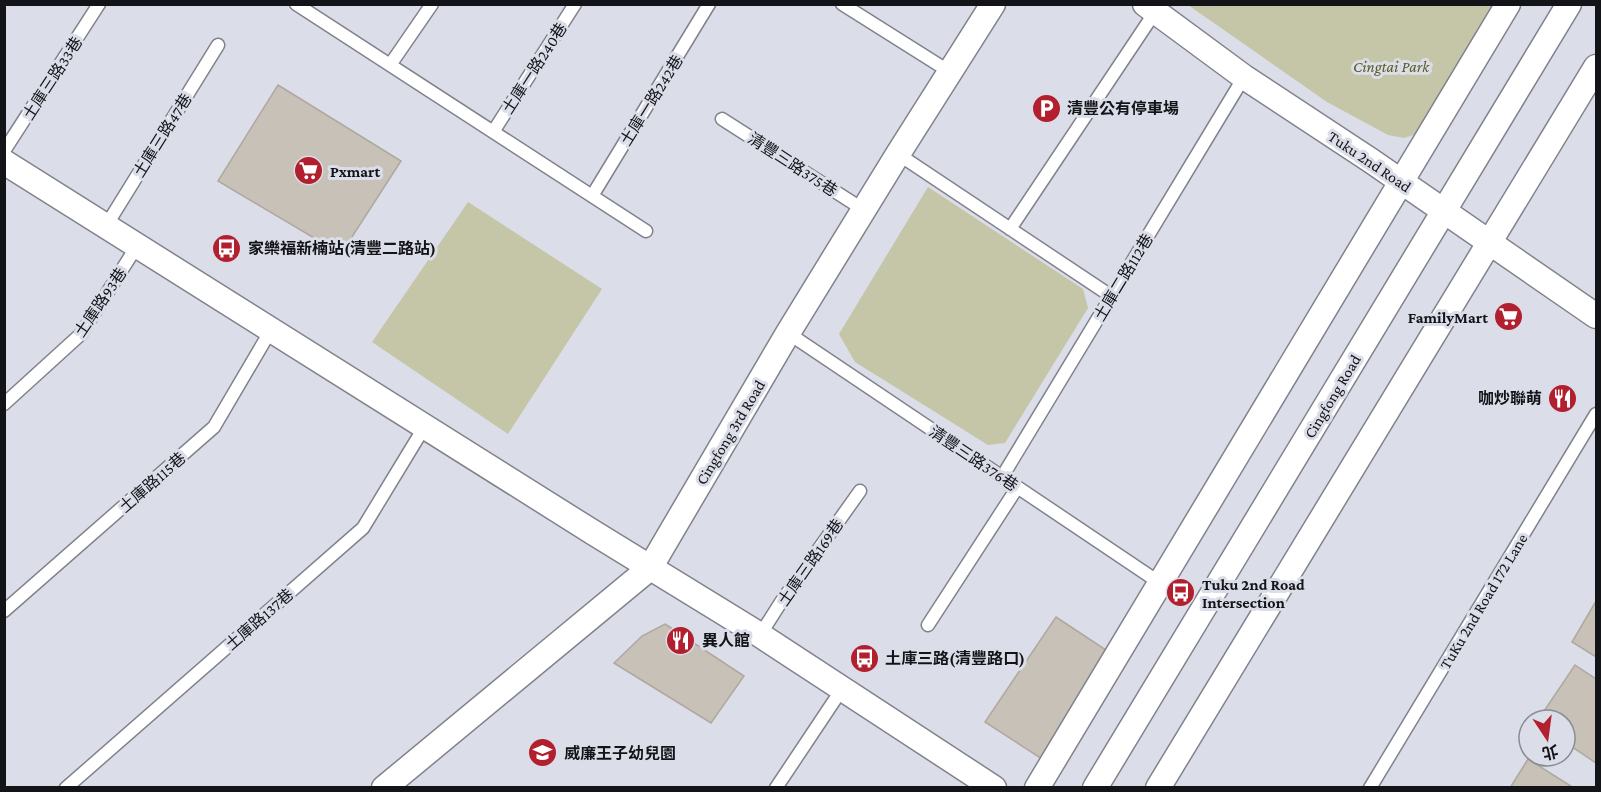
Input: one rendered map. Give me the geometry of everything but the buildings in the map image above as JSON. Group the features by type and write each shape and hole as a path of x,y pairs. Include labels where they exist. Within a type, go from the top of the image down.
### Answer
{"street":[{"name":"Cingfong 3rd Road","path":"384,788 650,568 788,333 993,4"},
{"path":"1037,788 1508,4"},
{"name":"Cingfong Road","path":"1095,788 1569,4"},
{"name":"Tuku 2nd Road","path":"1150,8 1244,77 1445,210 1596,316"},
{"path":"1158,788 1596,67"},
{"path":"4,162 650,568 760,634 994,788"}],"lane":[{"name":"土庫三路33巷","path":"4,151 99,4"},
{"path":"296,4 646,231"},
{"path":"390,65 432,4"},
{"name":"土庫一路240巷","path":"493,132 575,4"},
{"name":"土庫一路242巷","path":"592,196 709,4"},
{"path":"842,4 950,72"},
{"path":"1010,229 1150,8"},
{"name":"土庫三路47巷","path":"106,226 218,45"},
{"name":"土庫二路112巷","path":"1002,477 1244,77"},
{"name":"清豐三路375巷","path":"722,119 864,210"},
{"path":"898,154 1111,296"},
{"name":"土庫路93巷","path":"4,404 81,334 137,246"},
{"name":"土庫路115巷","path":"4,611 214,427 271,330"},
{"name":"清豐三路376巷","path":"788,333 1160,584"},
{"name":"TuKu 2nd Road 172 Lane","path":"1370,788 1596,414"},
{"name":"土庫路137巷","path":"66,788 363,528 425,426"},
{"path":"928,625 1017,488"},
{"name":"土庫三路169巷","path":"760,634 860,491"},
{"path":"776,788 842,689"}],"green space":[{"name":"Cingtai Park","path":"1188,5 1504,5 1420,133 1404,138 1388,135 1327,102"},
{"path":"928,187 1083,289 1088,308 1005,443 988,445 855,362 839,334"},
{"path":"468,202 602,289 508,434 372,342"}],"place":[{"name":"清豐公有停車場","path":"1046,108"},
{"name":"Pxmart","path":"309,171"},
{"name":"家樂福新楠站(清豐二路站)","path":"227,248"},
{"name":"FamilyMart","path":"1509,317"},
{"name":"咖炒聯萌","path":"1563,398"},
{"name":"Tuku 2nd Road Intersection","path":"1181,593"},
{"name":"異人館","path":"681,640"},
{"name":"土庫三路(清豐路口)","path":"864,658"},
{"name":"威廉王子幼兒園","path":"543,753"}]}
